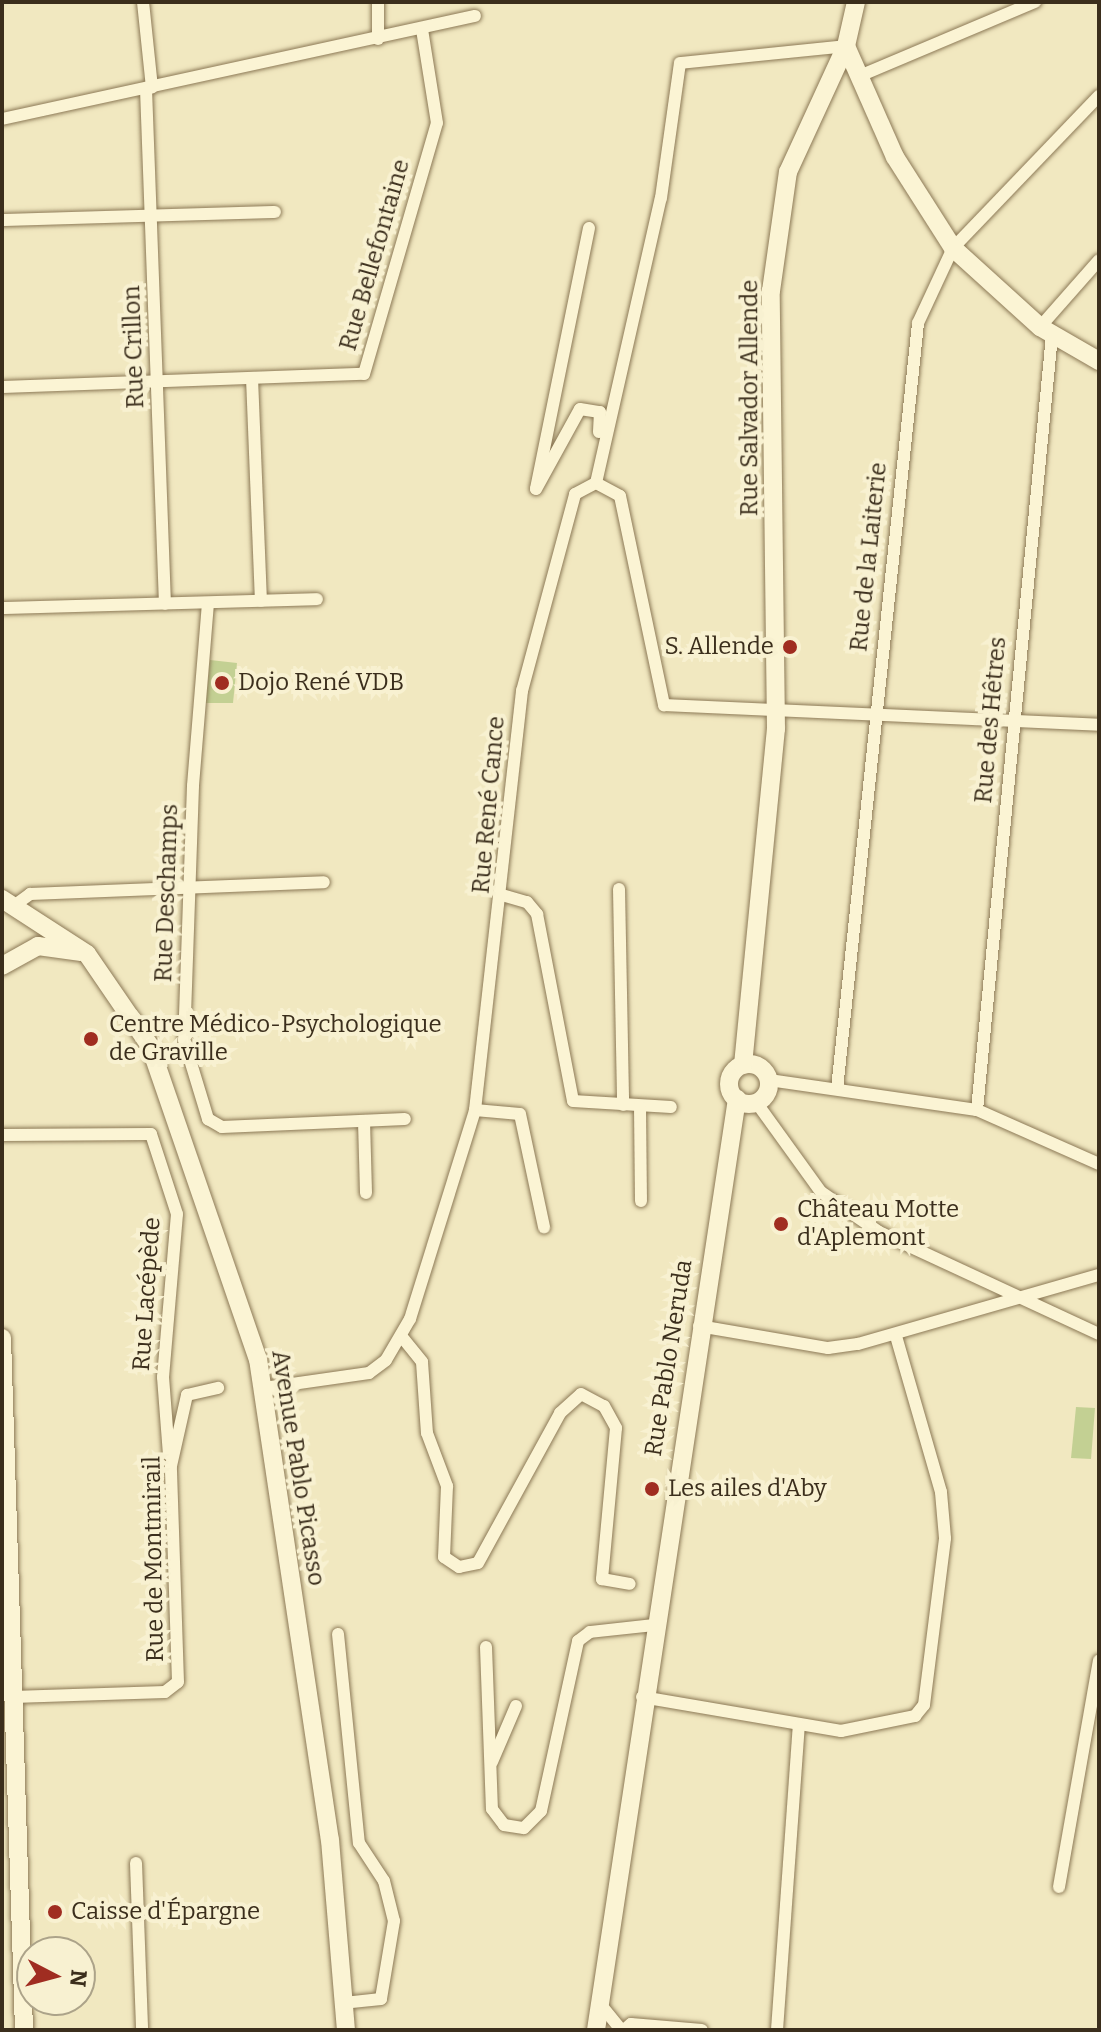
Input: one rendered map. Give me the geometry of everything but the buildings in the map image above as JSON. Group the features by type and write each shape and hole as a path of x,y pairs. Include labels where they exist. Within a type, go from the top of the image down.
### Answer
{"street":[{"name":"Rue Crillon","path":"143,2 149,89 165,604"},
{"path":"378,2 378,39"},
{"name":"Rue Salvador Allende","path":"776,713 771,291 788,172 846,46 856,2"},
{"path":"862,75 1035,2"},
{"path":"2,119 475,16"},
{"name":"Rue Bellefontaine","path":"2,387 364,374 437,123 422,29"},
{"path":"594,484 661,198 680,63 846,46 862,75 895,157 953,248 1046,331 1099,361"},
{"name":"Rue de la Laiterie","path":"837,1089 918,323 953,248 1099,96"},
{"path":"2,220 275,212"},
{"path":"589,228 536,489 580,409 591,406 601,419 594,484"},
{"path":"1046,331 1099,260"},
{"name":"Rue des Hêtres","path":"977,1110 1046,331"},
{"path":"252,378 261,601"},
{"path":"594,484 620,496 625,511 664,705 776,713 1099,725"},
{"name":"Rue René Cance","path":"264,1388 356,1378 386,1360 402,1337 475,1110 502,895 522,691 571,501 594,484"},
{"path":"2,608 317,599"},
{"name":"Rue Deschamps","path":"208,603 187,887 184,1040 208,1119 222,1127 405,1119"},
{"path":"776,713 743,1065 729,1083 737,1099 756,1102 821,1192 879,1232 1099,1334"},
{"path":"9,902 30,894 324,882"},
{"path":"619,889 623,1105"},
{"path":"502,895 527,902 537,914 573,1101 671,1107"},
{"name":"Avenue Pablo Picasso","path":"9,902 87,954 150,1046 226,1254 264,1388 330,1840 346,2030"},
{"path":"2,966 38,946 87,954"},
{"path":"743,1065 757,1065 769,1080 977,1110 1099,1164"},
{"path":"756,1102 769,1080"},
{"name":"Rue Pablo Neruda","path":"596,2030 641,1697 737,1099"},
{"path":"640,1107 641,1201"},
{"path":"475,1110 520,1114 544,1227"},
{"path":"364,1121 366,1193"},
{"name":"Rue Lacépède","path":"2,1135 151,1134 177,1214 163,1377 171,1466"},
{"path":"699,1326 828,1348 896,1336 1099,1275"},
{"path":"641,1697 841,1731 915,1716 924,1705 945,1538 941,1492 896,1336"},
{"path":"402,1337 422,1362 427,1433 447,1486 444,1557 459,1567 478,1563 560,1413 581,1394 604,1406 616,1428 602,1579 630,1584"},
{"path":"2,1338 6,1589 13,1697 24,2030"},
{"name":"Rue de Montmirail","path":"13,1697 173,1689 171,1466 187,1395 218,1388"},
{"path":"486,1647 490,1766 499,1821 517,1829 533,1824 578,1641 590,1632 653,1625"},
{"path":"338,1634 359,1843 384,1881 394,1921 381,1999 344,2003"},
{"path":"1059,1887 1099,1661"},
{"path":"490,1766 516,1706"},
{"path":"777,2030 799,1726"},
{"path":"136,1863 142,2030"},
{"path":"601,2005 623,2030 631,2024 702,2030"}],"green space":[{"name":"Dojo René VDB","path":"210,660 237,663 233,703 206,703"},
{"path":"1076,1407 1095,1408 1091,1459 1071,1458"}],"place":[{"name":"S. Allende","path":"790,647"},
{"name":"Dojo René VDB","path":"222,683"},
{"name":"Centre Médico-Psychologique de Graville","path":"91,1039"},
{"name":"Château Motte d'Aplemont","path":"781,1224"},
{"name":"Les ailes d'Aby","path":"652,1489"},
{"name":"Caisse d'Épargne","path":"55,1912"}]}
